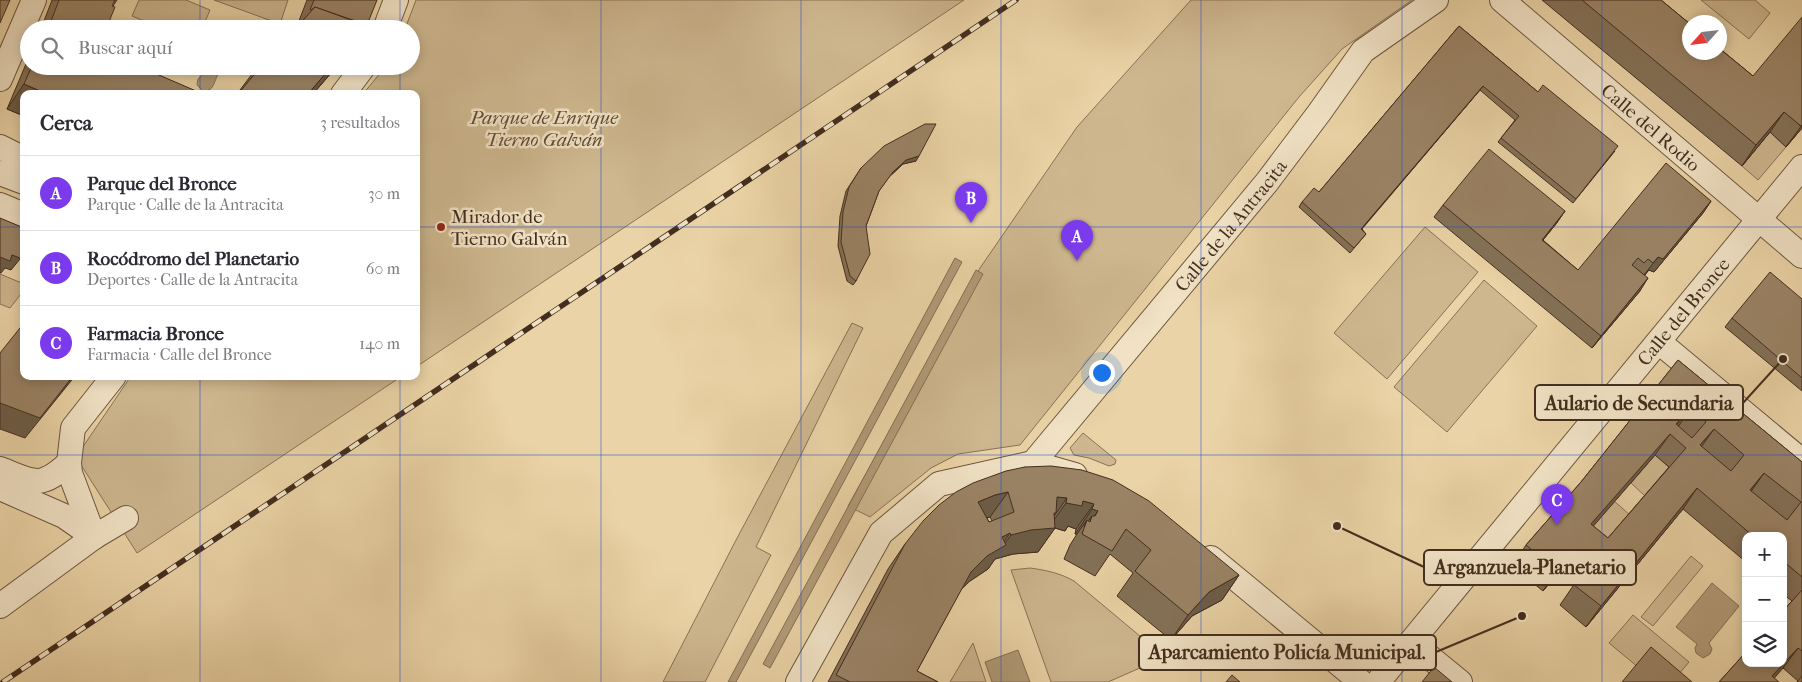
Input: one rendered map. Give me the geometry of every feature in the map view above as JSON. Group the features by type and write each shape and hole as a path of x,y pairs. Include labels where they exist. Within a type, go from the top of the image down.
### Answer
{"street":[{"path":"25,20 34,0"},
{"path":"388,20 396,0"},
{"name":"Calle de la Antracita","path":"1033,463 1267,182 1363,51 1436,0"},
{"name":"Calle del Rodio","path":"1502,0 1802,256"},
{"path":"0,79 20,33"},
{"path":"346,90 357,75"},
{"path":"0,147 20,157"},
{"name":"Calle del Bronce","path":"1378,682 1802,167"},
{"path":"0,173 20,180"},
{"path":"0,205 20,213"},
{"path":"1659,342 1802,461"},
{"path":"94,537 70,473 69,464 73,428 111,380"},
{"path":"798,682 881,533 939,484 1033,463 1094,480"},
{"path":"0,469 36,482 55,476 69,464"},
{"path":"0,488 64,516 94,537"},
{"path":"0,606 94,537 126,518"},
{"path":"1198,546 1361,682"},
{"path":"1411,642 1460,682"}],"green space":[{"path":"139,0 186,0 210,10 206,20 142,20 132,16"},
{"path":"214,0 288,0 281,20 269,20"},
{"name":"Parque de Enrique Tierno Galván","path":"416,0 964,0 420,364 420,90 366,90 379,75 420,75 420,20 408,20"},
{"path":"1191,0 1412,0 1342,49 1299,97 1020,445 958,454 931,468 870,517 848,506 980,268 1077,127"},
{"path":"1701,0 1755,0 1770,13 1749,39 1727,21 1727,15 1719,15"},
{"path":"1770,132 1786,147 1758,180 1742,166"},
{"path":"1425,227 1478,272 1387,379 1334,333"},
{"path":"0,274 20,282 20,295 10,308 0,304"},
{"path":"1484,280 1537,326 1447,432 1394,387"},
{"path":"852,323 863,328 756,547 771,555 705,682 663,682 735,542"},
{"path":"128,380 396,380 137,553 76,457"},
{"path":"1083,433 1116,460 1115,464 1109,466 1089,458 1074,455 1070,448"},
{"path":"1655,455 1671,469 1646,497 1631,483"},
{"path":"1614,501 1630,515 1593,558 1577,545"},
{"path":"1691,556 1703,566 1653,626 1641,617"},
{"path":"1030,568 1052,572 1074,581 1165,657 1108,682 1051,682 1011,570"},
{"path":"1633,615 1689,662 1672,682 1656,682 1609,643"},
{"path":"973,643 986,682 950,682"}],"shaded area":[{"path":"202,75 218,75 212,88 208,90 202,90 197,85 198,79"},
{"path":"955,258 962,262 736,682 728,682"},
{"path":"976,270 983,274 770,668 763,664"},
{"path":"1712,583 1739,606 1709,643 1712,649 1710,654 1703,658 1696,653 1695,648 1697,644 1676,627"},
{"path":"1018,650 1030,682 992,682 985,662"}],"building":[{"path":"0,0 10,0 0,23"},
{"path":"59,0 115,0 112,6 115,7 110,20 51,20"},
{"path":"314,0 377,0 369,20 353,20 315,7 310,10"},
{"path":"1582,0 1661,0 1682,17 1682,60 1727,60 1727,55 1753,76 1802,17 1802,125 1784,112 1756,145"},
{"path":"315,7 351,20 303,20"},
{"path":"1459,26 1538,92 1543,85 1618,146 1576,199 1501,138 1519,116 1483,86 1361,229 1366,234 1354,248 1302,202 1314,188 1319,192"},
{"path":"28,75 159,75 194,90 38,90 24,84"},
{"path":"254,75 324,75 311,90 241,90"},
{"path":"925,124 936,124 919,156 906,160 893,172 879,191 866,226 870,254 856,281 850,276 841,242 843,212 849,187 861,168 884,146"},
{"path":"1489,149 1565,211 1542,240 1578,270 1666,163 1711,201 1663,259 1658,257 1653,263 1648,259 1644,263 1638,258 1632,265 1648,278 1601,336 1443,205"},
{"path":"0,218 20,226 20,258 12,255 10,261 0,257"},
{"path":"1770,272 1802,299 1802,378 1732,318"},
{"path":"20,328 20,380 70,380 40,418 0,403 0,353"},
{"path":"1678,360 1802,462 1802,577 1787,564 1787,532 1748,532 1697,488 1601,606 1574,585 1589,567 1573,553 1557,570 1526,545 1581,482","holes":["1690,409 1706,422 1692,438 1676,424","1714,429 1744,455 1731,471 1700,445","1670,434 1686,448 1608,538 1591,524","1764,473 1801,502 1787,520 1750,490"]},
{"path":"1051,466 1082,470 1113,480 1149,501 1239,575 1209,592 1188,615 1135,571 1151,550 1126,529 1112,551 1082,534 1087,520 1090,522 1092,516 1095,516 1098,511 1092,509 1094,504 1083,501 1082,506 1066,503 1067,498 1057,497 1056,513 1054,513 1055,528 1031,530 1011,535 1010,533 1002,537 1006,545 987,556 971,572 917,671 938,682 850,682 836,675 905,544 923,521 956,492 973,483 1006,471 1025,467","holes":["1008,492 1014,512 989,522 978,502"]},
{"path":"1802,590 1802,651 1798,648 1787,660 1787,622 1787,607"},
{"path":"1651,647 1692,682 1622,682"},
{"path":"1742,656 1742,667 1780,667 1772,676 1779,682 1719,682"},
{"path":"1434,667 1452,682 1422,682"},
{"path":"1232,675 1240,682 1226,682"}],"railway":[{"path":"3,682 1016,0"}],"place":[{"name":"Rocódromo del Planetario","path":"971,223"},
{"name":"Mirador de Tierno Galván","path":"441,227"},
{"name":"Parque del Bronce","path":"1077,261"},
{"name":"Aulario de Secundaria","path":"1783,359"},
{"name":"Farmacia Bronce","path":"1557,525"},
{"name":"Arganzuela-Planetario","path":"1337,526"},
{"name":"Aparcamiento Policía Municipal.","path":"1522,616"}]}
